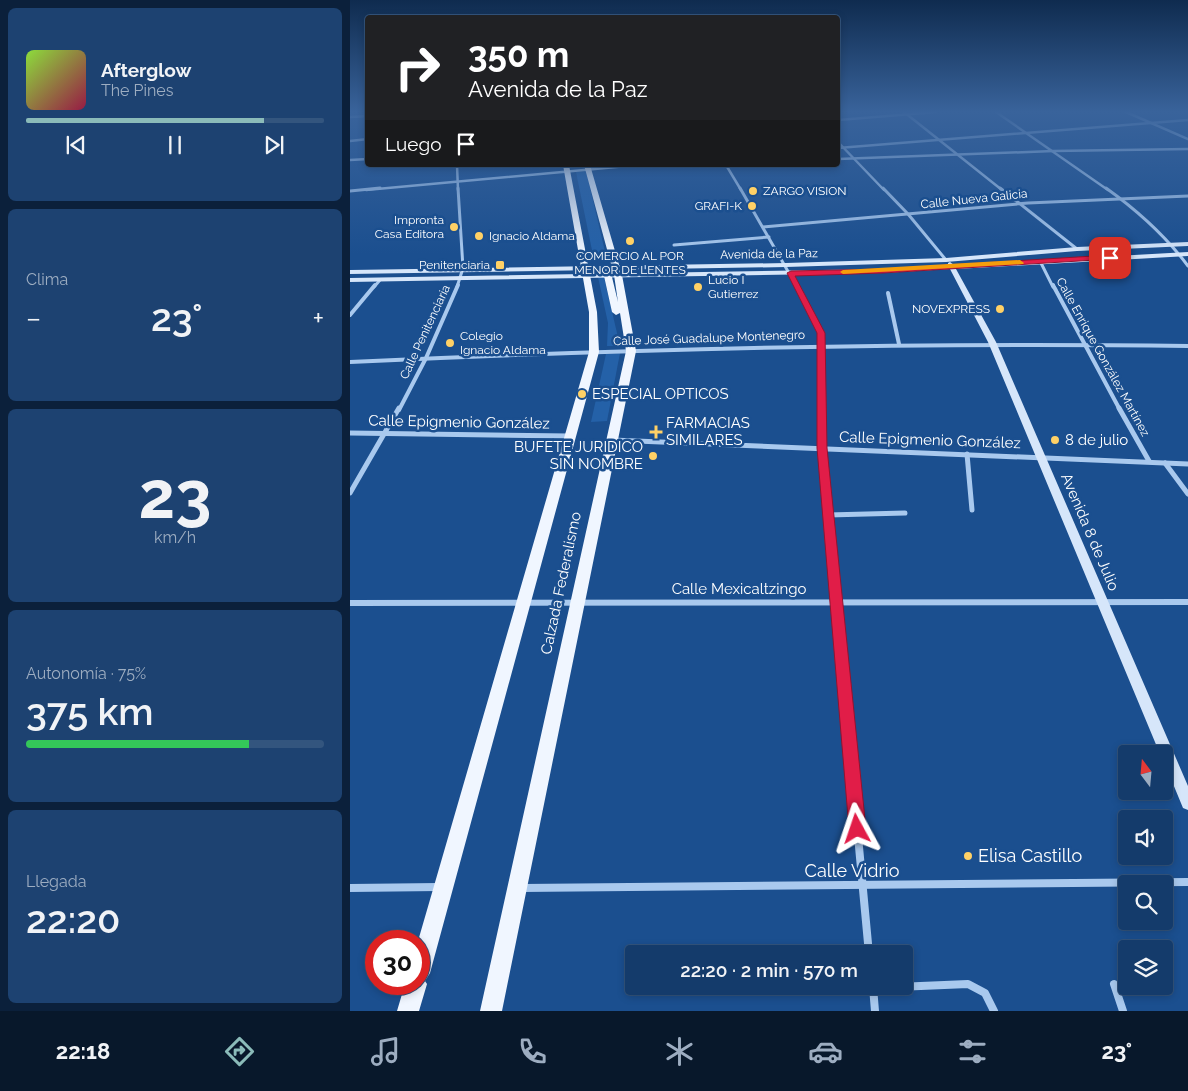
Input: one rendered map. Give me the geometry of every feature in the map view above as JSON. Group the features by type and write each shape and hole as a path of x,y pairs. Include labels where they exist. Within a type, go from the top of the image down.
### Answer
{"main road":[{"name":"Calzada Federalismo","path":"491,1011 631,348 588,167"},
{"name":"Calzada Federalismo","path":"430,934 568,436 594,352 593,312 567,168"},
{"path":"598,268 614,273"},
{"path":"408,1011 413,995"}],"street":[{"path":"350,160 365,159"},
{"name":"Avenida 8 de Julio","path":"853,159 908,214 950,264 992,342 1188,802"},
{"path":"963,159 1078,249"},
{"path":"1065,159 1150,221 1174,244 1188,266"},
{"name":"Calle Penitenciaria","path":"350,493 386,433 426,358 461,278 463,270 456,167"},
{"path":"350,191 588,167"},
{"path":"727,167 791,273 821,333 822,448 868,945"},
{"name":"Calle Nueva Galicia","path":"763,227 1018,203 1117,196 1188,196"},
{"path":"674,245 769,237"},
{"name":"Avenida de la Paz","path":"614,273 786,265 950,264 1078,249 1188,244"},
{"name":"Avenida de la Paz","path":"350,272 463,270 614,273 791,273 1188,254"},
{"name":"Calle Enrique González Martínez","path":"1040,261 1083,344 1149,461"},
{"name":"Avenida de la Paz","path":"350,280 461,278 586,272 598,268"},
{"path":"350,315 380,280"},
{"path":"888,293 898,344"},
{"name":"Calle José Guadalupe Montenegro","path":"350,362 594,352 631,348 992,342 1188,346"},
{"name":"Calle Epigmenio González","path":"350,433 568,436"},
{"name":"Calle Epigmenio González","path":"612,440 1188,464"},
{"path":"967,454 972,510"},
{"path":"1165,462 1188,494"},
{"path":"828,515 904,513"},
{"name":"Calle Mexicaltzingo","path":"350,603 1188,602"},
{"name":"Calle Vidrio","path":"517,888 1188,882"},
{"path":"350,888 443,887"},
{"path":"913,986 968,984 978,987 988,996 994,1011"},
{"path":"1114,984 1123,1011"},
{"path":"874,995 875,1011"}],"shaded area":[{"path":"586,171 607,260 594,260 576,172"},
{"path":"598,277 604,277 620,346 607,346 608,323"},
{"path":"620,353 607,421 591,422 606,354"}],"slow traffic":[{"path":"843,272 954,268 1020,263"}],"place":[{"name":"ZARGO VISION","path":"753,191"},
{"name":"GRAFI-K","path":"752,206"},
{"name":"Impronta Casa Editora","path":"454,227"},
{"name":"Ignacio Aldama","path":"479,236"},
{"name":"COMERCIO AL POR MENOR DE LENTES","path":"630,241"},
{"name":"Penitenciaria","path":"500,265"},
{"name":"Lucio I Gutierrez","path":"698,287"},
{"name":"NOVEXPRESS","path":"1000,309"},
{"name":"Colegio Ignacio Aldama","path":"450,343"},
{"name":"ESPECIAL OPTICOS","path":"582,394"},
{"name":"FARMACIAS SIMILARES","path":"656,432"},
{"name":"8 de julio","path":"1055,440"},
{"name":"BUFETE JURIDICO SIN NOMBRE","path":"653,456"},
{"name":"Elisa Castillo","path":"968,856"}],"route":[{"path":"857,829 822,448 821,333 791,273 954,268 1110,258"}]}
